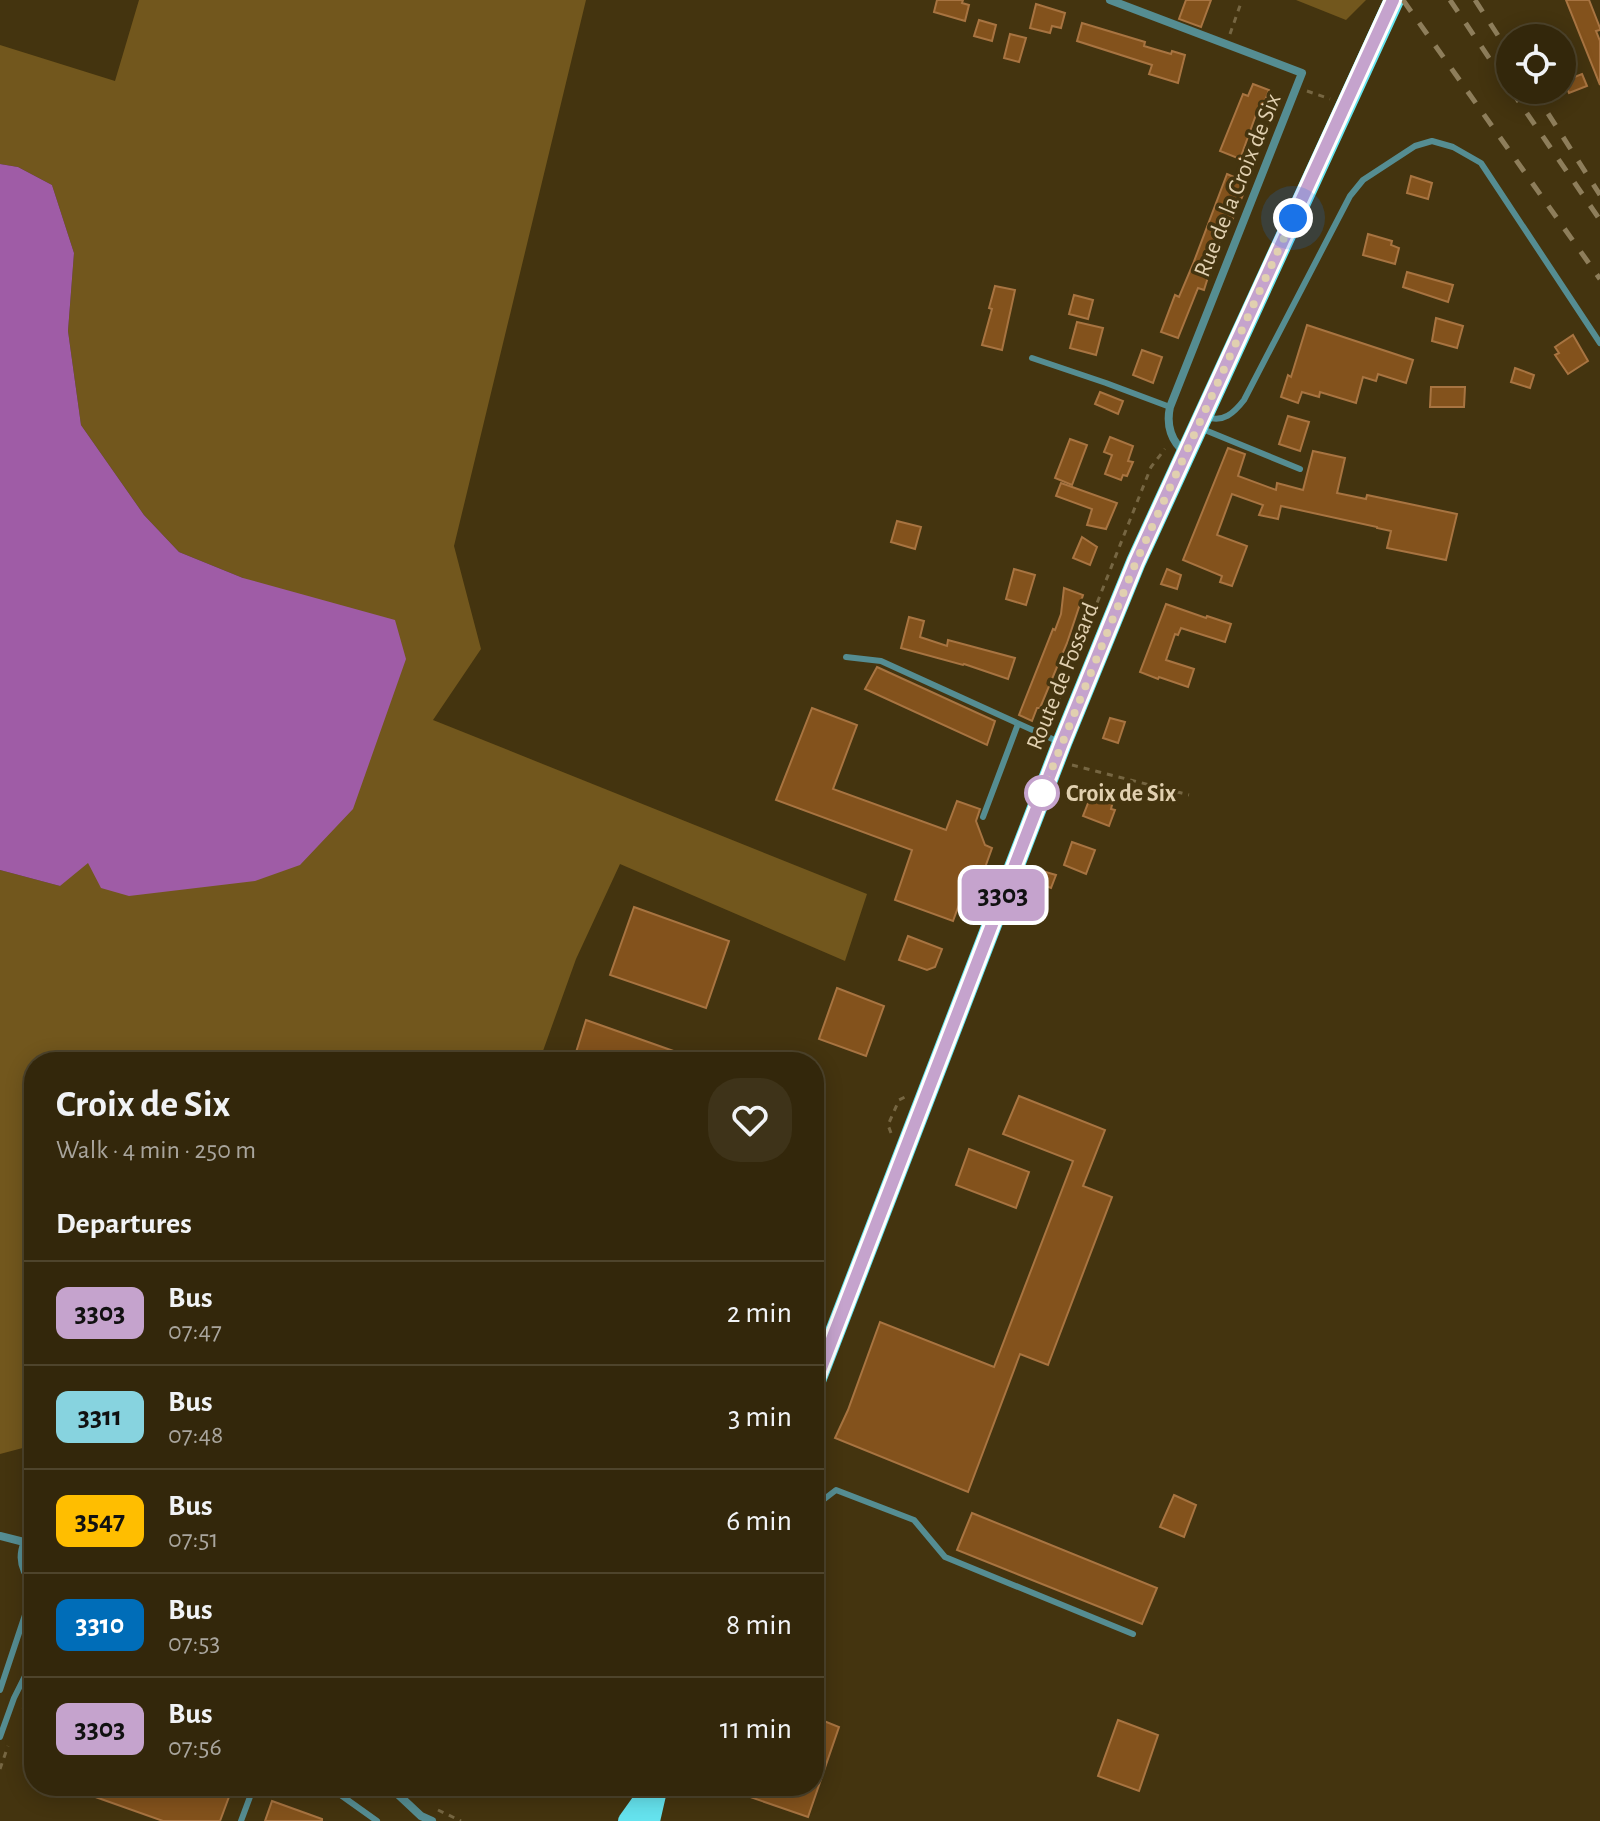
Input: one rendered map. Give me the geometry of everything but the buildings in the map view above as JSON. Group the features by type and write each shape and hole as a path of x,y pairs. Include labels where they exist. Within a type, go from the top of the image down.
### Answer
{"main road":[{"name":"Route de Fossard","path":"824,1360 1058,752 1136,562 1394,0"},
{"path":"628,1821 648,1796"},
{"path":"650,1821 654,1796"}],"street":[{"name":"Rue de la Croix de Six","path":"1110,0 1302,73 1170,407"},
{"path":"1170,407 1167,420 1173,440 1177,447 1187,453"},
{"path":"0,1536 24,1542 21,1553 24,1572"},
{"path":"400,1796 421,1816 432,1821"}],"lane":[{"path":"1201,422 1223,419 1244,400 1350,196 1363,180 1415,146 1432,141 1453,147 1481,163 1600,343"},
{"path":"1032,358 1170,407"},
{"path":"1201,422 1300,469"},
{"path":"846,657 881,661 1018,724 1058,752"},
{"path":"983,817 1018,724"},
{"path":"824,1499 836,1490 914,1520 945,1557 1133,1634"},
{"path":"0,1690 24,1618"},
{"path":"0,1737 24,1678"},
{"path":"241,1821 250,1796"},
{"path":"342,1796 377,1821"}],"path":[{"path":"1226,44 1242,0"},
{"path":"1297,87 1345,105"},
{"path":"1058,752 1189,795"},
{"path":"432,1806 461,1821"}],"shaded area":[{"path":"139,0 586,0 454,546 481,649 433,720 867,894 845,961 620,864 576,959 543,1052 24,1052 24,1448 0,1454 0,870 60,886 243,578 179,552 144,515 81,425 68,331 74,253 52,185 18,167 0,164 0,45 115,81"},
{"path":"1296,0 1366,0 1346,20"},
{"path":"0,164 18,167 52,185 74,253 68,331 81,425 144,515 179,552 243,578 395,620 406,659 353,809 300,865 255,881 129,896 101,888 88,863 60,886 0,870"}],"railway":[{"path":"1403,0 1600,279"},
{"path":"1450,0 1496,68"},
{"path":"1475,0 1496,32"},
{"path":"1521,104 1600,220"},
{"path":"1542,104 1600,195"}],"bus line":[{"name":"3303","path":"824,1360 1062,743 1136,562 1393,0"}],"place":[{"name":"Croix de Six","path":"1042,793"}],"route":[{"path":"1042,793 1136,562 1293,218"}]}
